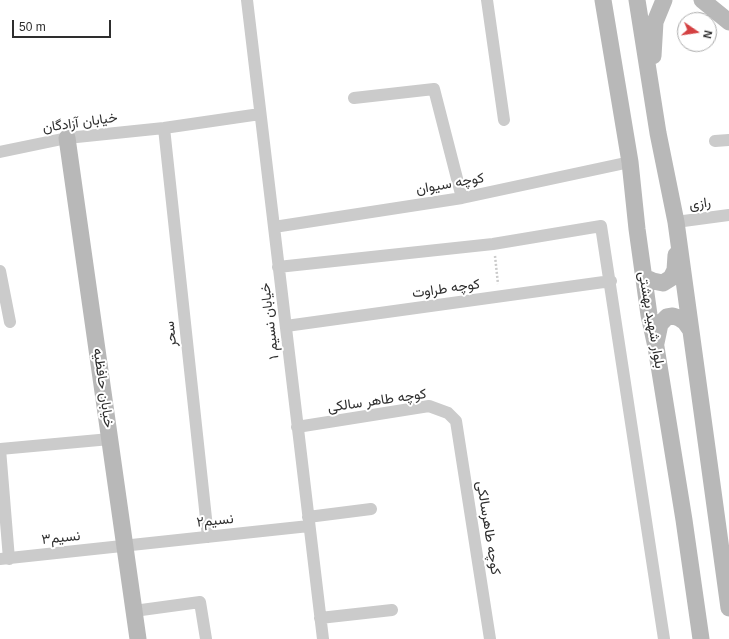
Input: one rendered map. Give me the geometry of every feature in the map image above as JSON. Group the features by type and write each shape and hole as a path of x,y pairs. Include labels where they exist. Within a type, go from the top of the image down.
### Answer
{"main road":[{"path":"637,0 651,89 676,222 729,608"},
{"path":"651,89 655,22 664,0"},
{"path":"702,0 729,22"},
{"name":"بلوار شهید بهشتی","path":"602,2 630,162 637,229 649,315 656,347 683,512 701,639"},
{"name":"خیابان حافظیه","path":"67,138 138,639"},
{"path":"644,277 662,283 671,278 675,270 676,262 676,222"},
{"path":"656,347 660,324 667,318 673,316 679,318 685,322 690,329"}],"street":[{"name":"خیابان نسیم ۱","path":"246,0 323,639"},
{"path":"487,0 504,120"},
{"path":"354,98 434,89 462,198"},
{"name":"خیابان آزادگان","path":"0,152 67,138 164,128 260,114"},
{"name":"سحر","path":"164,128 208,537"},
{"path":"715,141 729,140"},
{"name":"کوچه سیوان","path":"274,227 462,198 630,162"},
{"name":"رازی","path":"676,222 729,215"},
{"path":"278,267 493,244 601,226 664,639"},
{"path":"0,271 10,322"},
{"name":"کوچه طراوت","path":"286,326 610,281"},
{"name":"کوچه طاهر سالکی","path":"298,427 429,406 448,413 456,421"},
{"name":"کوچه طاهرسالکی","path":"456,421 490,639"},
{"path":"4,559 0,449 110,439"},
{"name":"نسیم۲","path":"125,546 208,537 309,521 371,508"},
{"name":"نسیم۳","path":"4,559 125,546"},
{"path":"134,611 200,602 206,639"},
{"path":"320,618 392,610"}],"path":[{"path":"493,244 500,297"}]}
